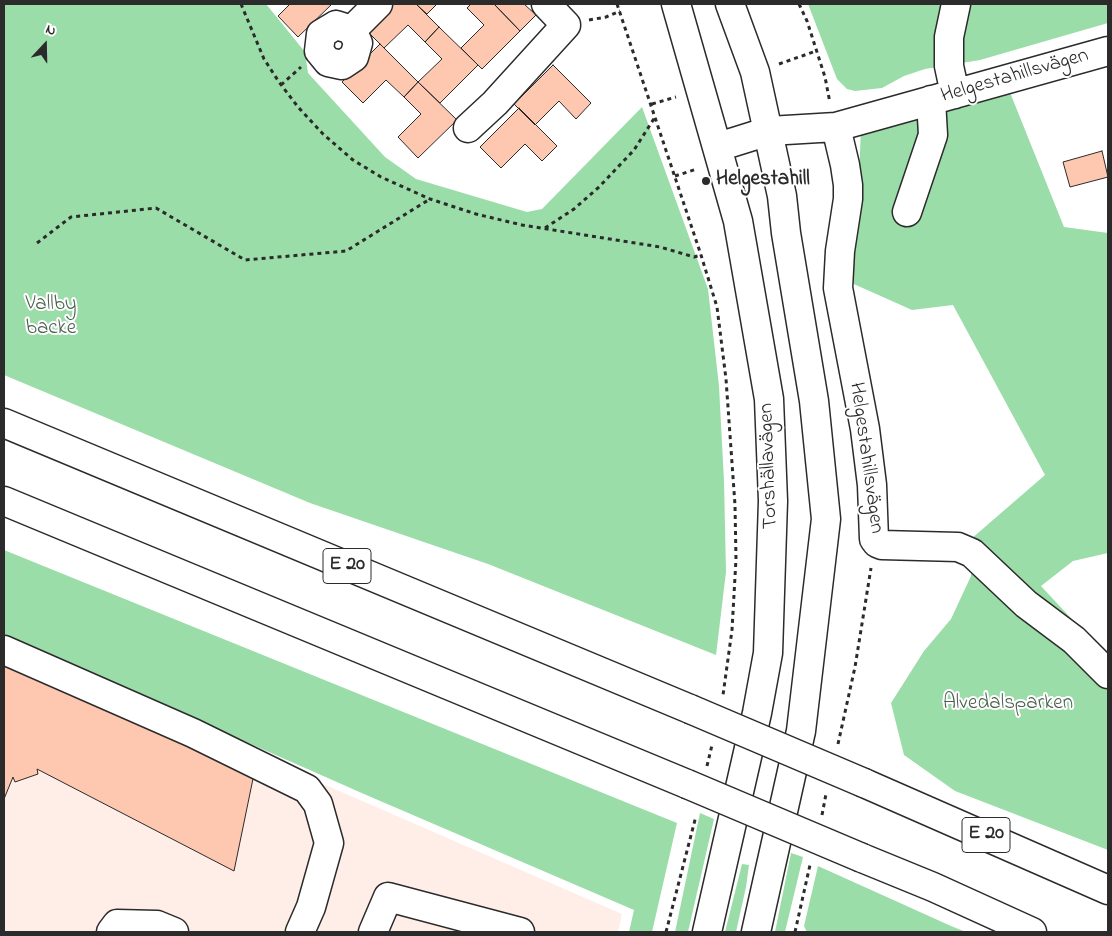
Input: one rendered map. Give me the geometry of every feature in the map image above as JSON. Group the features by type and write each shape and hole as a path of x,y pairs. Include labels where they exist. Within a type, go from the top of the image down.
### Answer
{"main road":[{"path":"352,30 378,4"},
{"path":"468,128 519,78 566,25 546,4"},
{"name":"Torshällavägen","path":"676,4 738,221 769,399 774,501 768,653 758,713 707,932"},
{"path":"730,4 755,72 782,196 786,233 814,401 826,519 801,731 756,932"},
{"path":"907,212 933,135 943,97 949,66 949,37 956,4"},
{"name":"Helgestahillsvägen","path":"718,147 769,131 836,127 1108,51"},
{"name":"Helgestahillsvägen","path":"836,127 848,185 838,288 865,429 872,485 874,539 882,545 958,548 972,553 1026,604 1074,640 1108,674"},
{"name":"E 20","path":"4,423 690,709 1108,890"},
{"path":"4,501 697,777 862,858 1032,932"},
{"path":"4,650 193,733 307,789 318,804 329,843 311,907 300,932"},
{"path":"373,932 388,897 520,932"},
{"path":"111,932 118,924 157,924 174,932"}],"path":[{"path":"241,4 264,59 278,82 298,107 323,134 354,160 381,177 430,199 476,214 544,229 660,247 690,256 701,255"},
{"path":"617,4 656,116 717,307 726,379 735,505 736,559 732,630 723,696"},
{"path":"799,4 807,21 825,77 836,127"},
{"path":"566,25 606,17 620,11"},
{"path":"772,66 816,51"},
{"path":"652,104 679,96"},
{"path":"544,229 574,209 599,187 634,150 656,116"},
{"path":"675,176 698,169"},
{"path":"38,243 71,217 156,208 245,260 346,251 430,199"},
{"path":"836,752 855,667 869,590 874,539"},
{"path":"697,777 713,742"},
{"path":"821,819 827,790"},
{"path":"666,932 696,815"},
{"path":"795,932 812,856"}],"shaded area":[{"path":"4,645 622,914 618,932 4,932"}],"green space":[{"name":"Vallby backe","path":"4,4 266,4 305,52 308,73 385,157 416,179 527,212 542,209 642,107 708,289 719,386 726,572 716,655 488,564 310,503 4,375"},
{"path":"808,4 1108,4 1108,23 980,60 925,69 904,76 882,88 855,91 847,89 837,79"},
{"name":"Alvedalsparken","path":"1009,90 1064,227 1108,233 1108,553 1073,561 1041,586 1108,658 1108,850 955,791 904,755 891,703 924,651 951,619 971,576 971,539 1045,475 953,305 912,310 847,281 857,226 861,128"},
{"path":"4,550 677,823 652,932 629,932 634,910 364,794 4,635"},
{"path":"700,813 714,819 688,932 675,932"},
{"path":"791,853 803,857 785,932 775,932"},
{"path":"742,864 749,865 736,932 725,932"},
{"path":"818,866 966,932 807,932 804,926"}],"building":[{"path":"290,4 332,4 298,37 278,16"},
{"path":"386,4 416,4 439,27 425,42 408,25 384,48 363,27"},
{"path":"416,4 437,4 427,14"},
{"path":"471,4 494,4 520,31 482,69 461,48 484,25 467,8"},
{"path":"494,4 524,4 536,15 520,31"},
{"path":"439,27 478,65 440,103 418,82 442,59 425,42"},
{"path":"380,44 418,82 404,97 386,80 363,103 342,82"},
{"path":"553,65 591,103 576,119 559,101 535,125 514,104"},
{"path":"418,82 457,120 418,158 398,137 421,114 404,97"},
{"path":"519,108 557,146 542,161 525,144 501,168 480,147"},
{"path":"1102,151 1108,177 1070,187 1063,162"},
{"path":"4,660 255,769 234,871 37,769 38,774 15,782 13,777 4,799"}],"place":[{"name":"Helgestahill","path":"706,181"}]}
